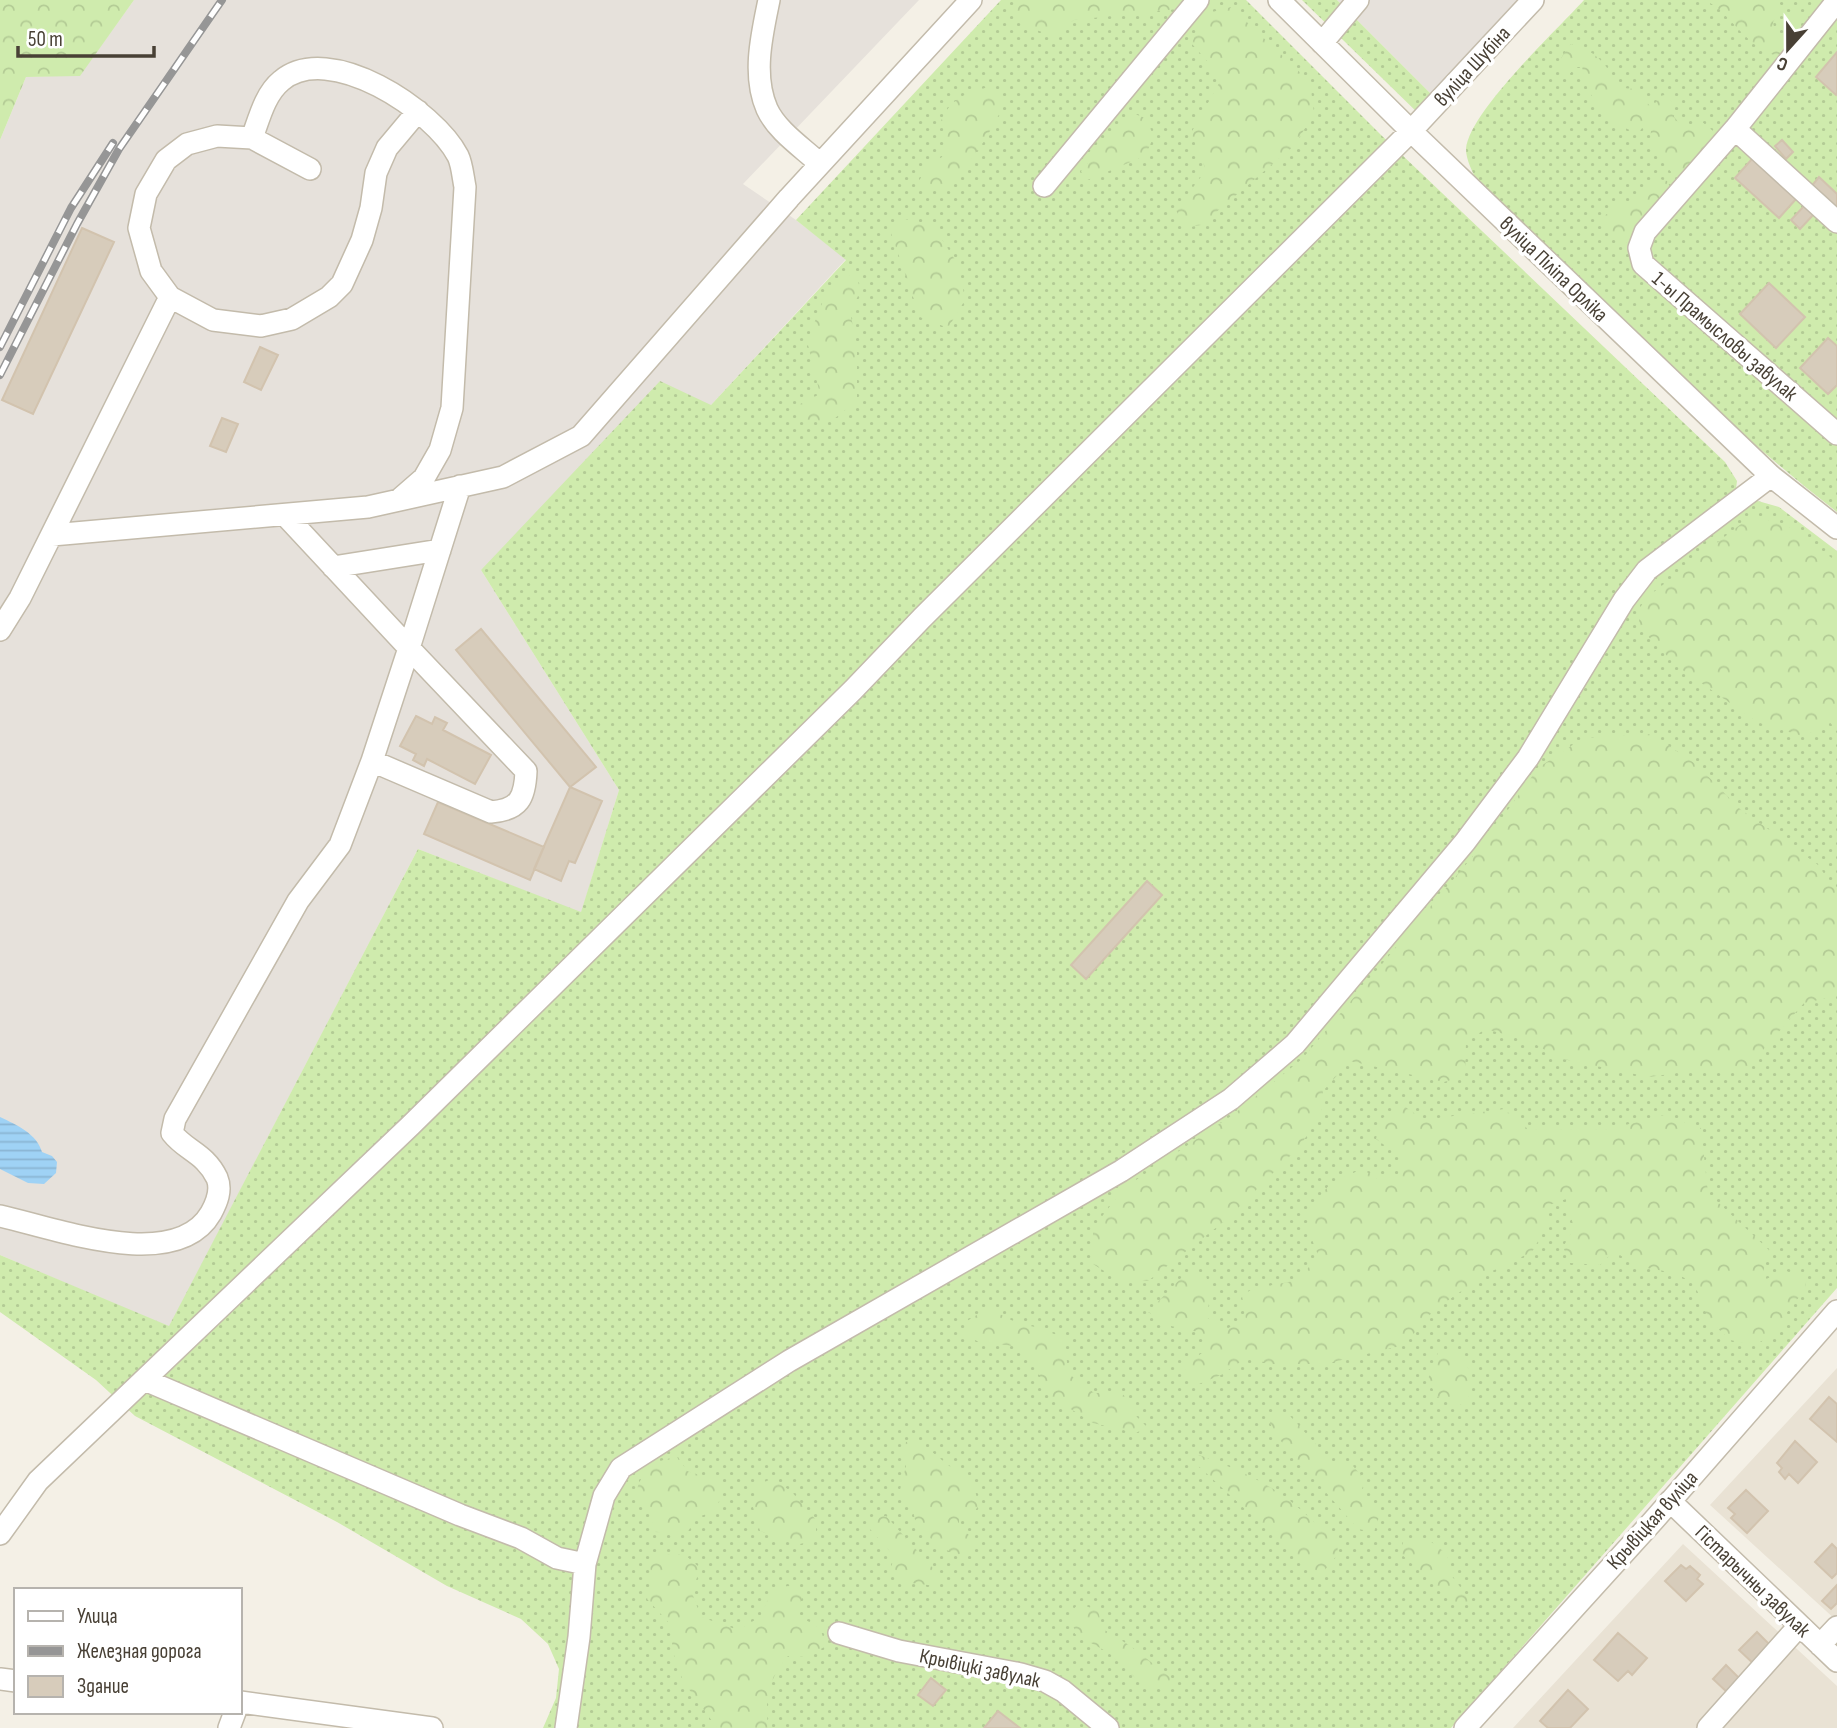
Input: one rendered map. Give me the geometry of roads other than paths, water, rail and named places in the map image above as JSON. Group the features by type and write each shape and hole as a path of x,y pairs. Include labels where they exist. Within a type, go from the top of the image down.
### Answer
{"street":[{"path":"769,0 759,60 761,86 767,110 783,131 820,164"},
{"path":"1044,186 1198,0"},
{"name":"вуліца Піліпа Орліка","path":"1279,0 1411,131 1771,476 1837,528"},
{"path":"1322,43 1358,0"},
{"name":"вуліца Шубіна","path":"0,1534 38,1481 411,1125 843,700 1411,131 1534,0"},
{"name":"1-ы Прамысловы завулак","path":"1837,1 1735,129 1645,232 1639,248 1643,264 1837,434"},
{"path":"51,535 368,507 503,477 581,436 958,4"},
{"path":"252,138 265,103 280,82 296,72 323,68 350,74 383,89 418,111 442,134 459,157 465,187 464,224 452,408 440,450 424,478 400,500"},
{"path":"310,169 252,138 217,136 187,145 166,160 146,194 139,228 151,271 170,297 213,320 261,326 292,319 329,297 342,284 362,240 376,173 387,148 418,111"},
{"path":"1735,129 1837,222"},
{"path":"0,630 20,598 170,297"},
{"path":"566,1728 579,1637 585,1564 604,1496 621,1468 789,1361 1121,1171 1231,1099 1295,1044 1465,842 1520,769 1624,600 1647,570 1771,476"},
{"path":"0,1216 131,1245 156,1245 190,1234 208,1219 219,1200 218,1179 200,1154 177,1140 172,1133 175,1119 298,901 340,845 372,761 460,486"},
{"path":"285,515 526,771 526,786 519,802 507,811 491,812 372,761"},
{"path":"333,567 439,550"},
{"name":"Крывіцкая вуліца","path":"1465,1728 1670,1502 1837,1311"},
{"path":"145,1381 460,1515 521,1538 557,1558 585,1564"},
{"name":"Гістарычны завулак","path":"1670,1502 1837,1661"},
{"path":"1708,1728 1799,1626"},
{"path":"1820,1645 1837,1627"},
{"name":"Крывіцкі завулак","path":"839,1633 899,1651 1045,1681 1063,1691 1108,1728"},
{"path":"242,1702 432,1728"}],"water":[{"path":"0,1117 26,1131 36,1140 42,1152 52,1156 57,1162 56,1173 44,1184 28,1183 0,1169"}],"railway":[{"path":"0,375 77,224 119,149 222,0"},
{"path":"0,347 71,208 113,143"}]}
